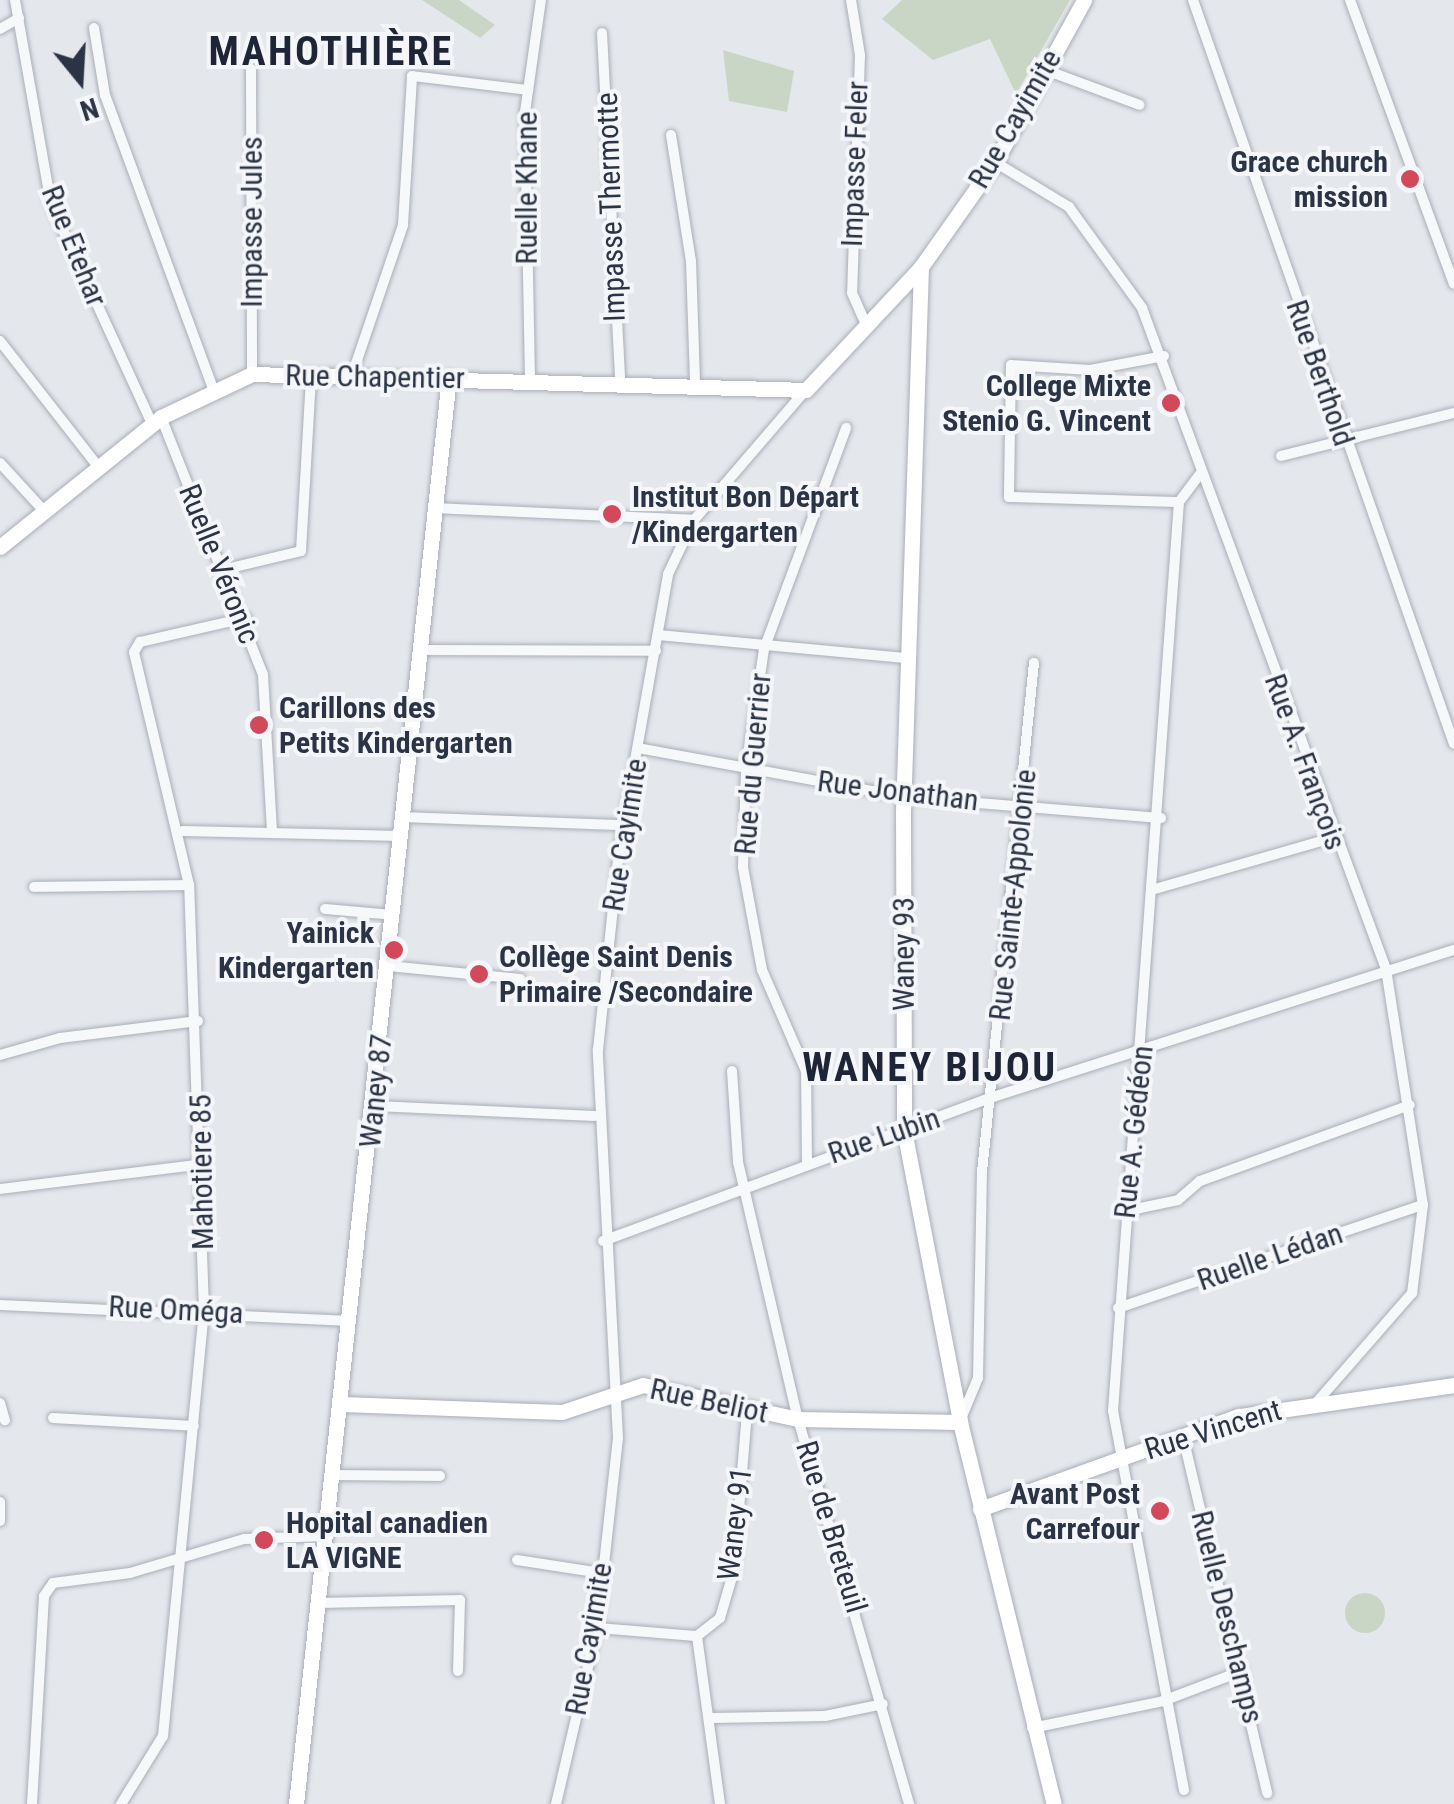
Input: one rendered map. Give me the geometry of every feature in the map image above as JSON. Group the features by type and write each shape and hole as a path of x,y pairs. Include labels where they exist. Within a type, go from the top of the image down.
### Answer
{"street":[{"name":"Rue Etehar","path":"15,0 51,204 157,421"},
{"name":"Ruelle Khane","path":"530,378 528,90 541,0"},
{"name":"Impasse Feler","path":"851,0 860,56 852,292 867,326"},
{"name":"Rue Cayimite","path":"556,1804 596,1628 616,1390 595,1116 624,825 668,574 694,520 806,390 921,267 995,162 1084,0"},
{"name":"Rue Berthold","path":"1192,0 1342,440 1454,744"},
{"path":"1350,0 1454,284"},
{"path":"0,30 20,18"},
{"path":"94,28 105,95 213,388"},
{"name":"Impasse Thermotte","path":"602,33 620,382"},
{"name":"Impasse Jules","path":"252,69 252,374"},
{"path":"1043,69 1140,106"},
{"path":"350,378 403,225 412,76 528,90"},
{"path":"671,135 691,261 695,383"},
{"name":"Rue A. François","path":"995,162 1069,207 1112,255 1164,356 1199,475 1332,838 1386,969 1410,1105 1422,1205 1412,1294 1317,1402"},
{"name":"Waney 93","path":"921,267 904,797 904,1130 960,1422 1032,1728 1054,1804"},
{"path":"0,340 96,464"},
{"path":"1164,356 1090,370 1011,365 1009,497 1179,502 1199,475"},
{"name":"Rue Chapentier","path":"0,547 96,464 157,421 213,388 252,374 530,378 806,390"},
{"path":"222,570 301,551 311,377"},
{"name":"Waney 87","path":"296,1804 375,1106 448,378"},
{"path":"1281,456 1454,413"},
{"name":"Ruelle Véronic","path":"157,421 246,618 263,675 272,833"},
{"name":"Rue du Guerrier","path":"807,1163 806,1071 762,970 743,867 746,771 764,649 846,428"},
{"path":"0,463 43,510"},
{"name":"Rue A. Gédéon","path":"1179,502 1162,818 1118,1308 1117,1460 1163,1702 1184,1790"},
{"path":"433,508 694,520"},
{"name":"Mahotiere 85","path":"121,1804 163,1736 204,1310 205,1164 189,885 182,831 136,646 246,618"},
{"path":"658,635 764,649 908,658"},
{"path":"420,650 656,651"},
{"name":"Rue Sainte-Appolonie","path":"960,1422 978,1378 982,1172 1023,805 1034,663"},
{"name":"Rue Jonathan","path":"638,748 746,771 904,797 1162,818"},
{"path":"402,817 624,825"},
{"path":"182,831 401,836"},
{"path":"1154,889 1332,838"},
{"path":"34,887 189,885"},
{"path":"325,909 394,915"},
{"name":"Rue Lubin","path":"604,1241 993,1097 1454,950"},
{"path":"388,966 520,978"},
{"path":"0,1055 198,1020"},
{"name":"Rue de Breteuil","path":"732,1071 744,1188 798,1419 909,1804"},
{"path":"1126,1211 1178,1200 1200,1182 1410,1105"},
{"path":"375,1106 595,1116"},
{"path":"0,1189 205,1164"},
{"name":"Ruelle Lédan","path":"1118,1308 1422,1205"},
{"name":"Rue Oméga","path":"0,1306 204,1310 352,1321"},
{"name":"Rue Beliot","path":"342,1404 562,1412 616,1390 643,1385 747,1411 798,1419 960,1422"},
{"name":"Rue Vincent","path":"980,1509 1117,1460 1184,1441 1240,1416 1454,1385"},
{"path":"0,1403 6,1420"},
{"name":"Waney 91","path":"697,1636 720,1618 734,1570 747,1411"},
{"path":"53,1418 194,1426"},
{"name":"Ruelle Deschamps","path":"1184,1441 1242,1672 1267,1793"},
{"path":"332,1475 440,1476"},
{"path":"0,1502 0,1521"},
{"path":"32,1804 47,1588 73,1575 114,1576 244,1539 326,1536"},
{"path":"517,1560 601,1573"},
{"path":"319,1603 460,1600 458,1671"},
{"path":"596,1628 697,1636 712,1718 720,1804"},
{"path":"1032,1728 1163,1702 1242,1672"},
{"path":"712,1718 825,1716 883,1704"}],"green space":[{"path":"422,0 459,0 495,25 480,38"},
{"path":"902,0 1070,0 1016,94 990,39 933,60 882,19"},
{"path":"723,50 794,71 787,112 729,101"},
{"path":"1365,1593 1379,1599 1385,1613 1379,1627 1365,1633 1351,1627 1345,1613 1351,1599"}],"place":[{"name":"Grace church mission","path":"1410,179"},
{"name":"College Mixte Stenio G. Vincent","path":"1171,403"},
{"name":"Institut Bon Départ /Kindergarten","path":"612,514"},
{"name":"Carillons des Petits Kindergarten","path":"259,725"},
{"name":"Yainick Kindergarten","path":"394,950"},
{"name":"Collège Saint Denis Primaire /Secondaire","path":"479,974"},
{"name":"Avant Post Carrefour","path":"1160,1511"},
{"name":"Hopital canadien LA VIGNE","path":"264,1540"}],"district":[{"name":"MAHOTHIÈRE","path":"331,52"},
{"name":"WANEY BIJOU","path":"930,1068"}]}
